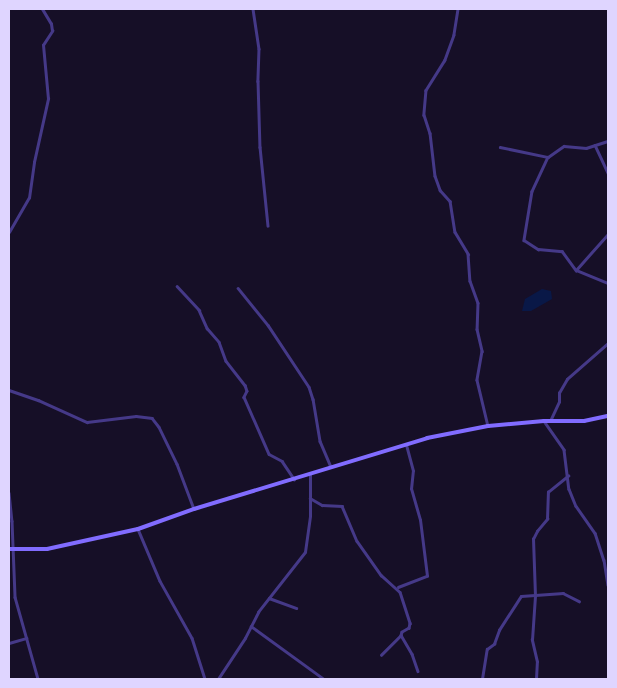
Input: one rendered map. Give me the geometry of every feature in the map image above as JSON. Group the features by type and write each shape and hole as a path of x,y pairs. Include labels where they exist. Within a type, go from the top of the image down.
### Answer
{"street":[{"path":"9,232 29,198 38,142 48,99 43,45 52,31 51,24 42,9"},
{"path":"253,9 259,49 260,147 268,226"},
{"path":"458,9 454,35 445,60 426,90 424,115 430,132 434,176 440,190 449,199 452,206 455,232 468,254 470,281 478,303 477,329 482,351 477,380 488,426"},
{"path":"608,141 584,148 564,146 548,156 532,191 524,240 538,249 562,252 576,270 608,283"},
{"path":"595,145 608,173"},
{"path":"500,147 548,156"},
{"path":"576,270 608,234"},
{"path":"178,286 199,310 207,328 219,342 226,361 245,385 247,391 244,397 269,454 282,461 294,478"},
{"path":"238,288 268,325 309,387 313,398 320,441 332,469"},
{"path":"550,421 559,402 558,395 567,379 608,343"},
{"path":"9,390 38,400 87,422 136,416 152,418 159,427 177,464 194,509"},
{"path":"10,549 47,549 138,529 194,509 294,478 332,469 427,438 488,426 544,421 584,422 608,416"},
{"path":"544,421 564,450 572,498 598,540 608,585"},
{"path":"398,587 427,576 420,520 411,489 413,471 406,445"},
{"path":"218,679 258,612 305,552 310,475"},
{"path":"536,679 537,662 532,640 535,596 534,539 537,531 547,519 548,492 568,476"},
{"path":"9,493 12,521 10,549 15,597 39,678"},
{"path":"310,498 322,505 342,506 357,541 381,575 398,587 404,599 410,623 409,628 402,632 401,636 381,655"},
{"path":"138,529 167,596 192,638 205,679"},
{"path":"482,679 487,649 494,644 499,630 521,596 563,593 579,601"},
{"path":"269,598 296,608"},
{"path":"251,626 324,679"},
{"path":"401,636 412,654 418,671"},
{"path":"9,644 27,638"}],"water":[{"path":"542,289 551,291 552,299 531,311 522,311 525,299"}]}
